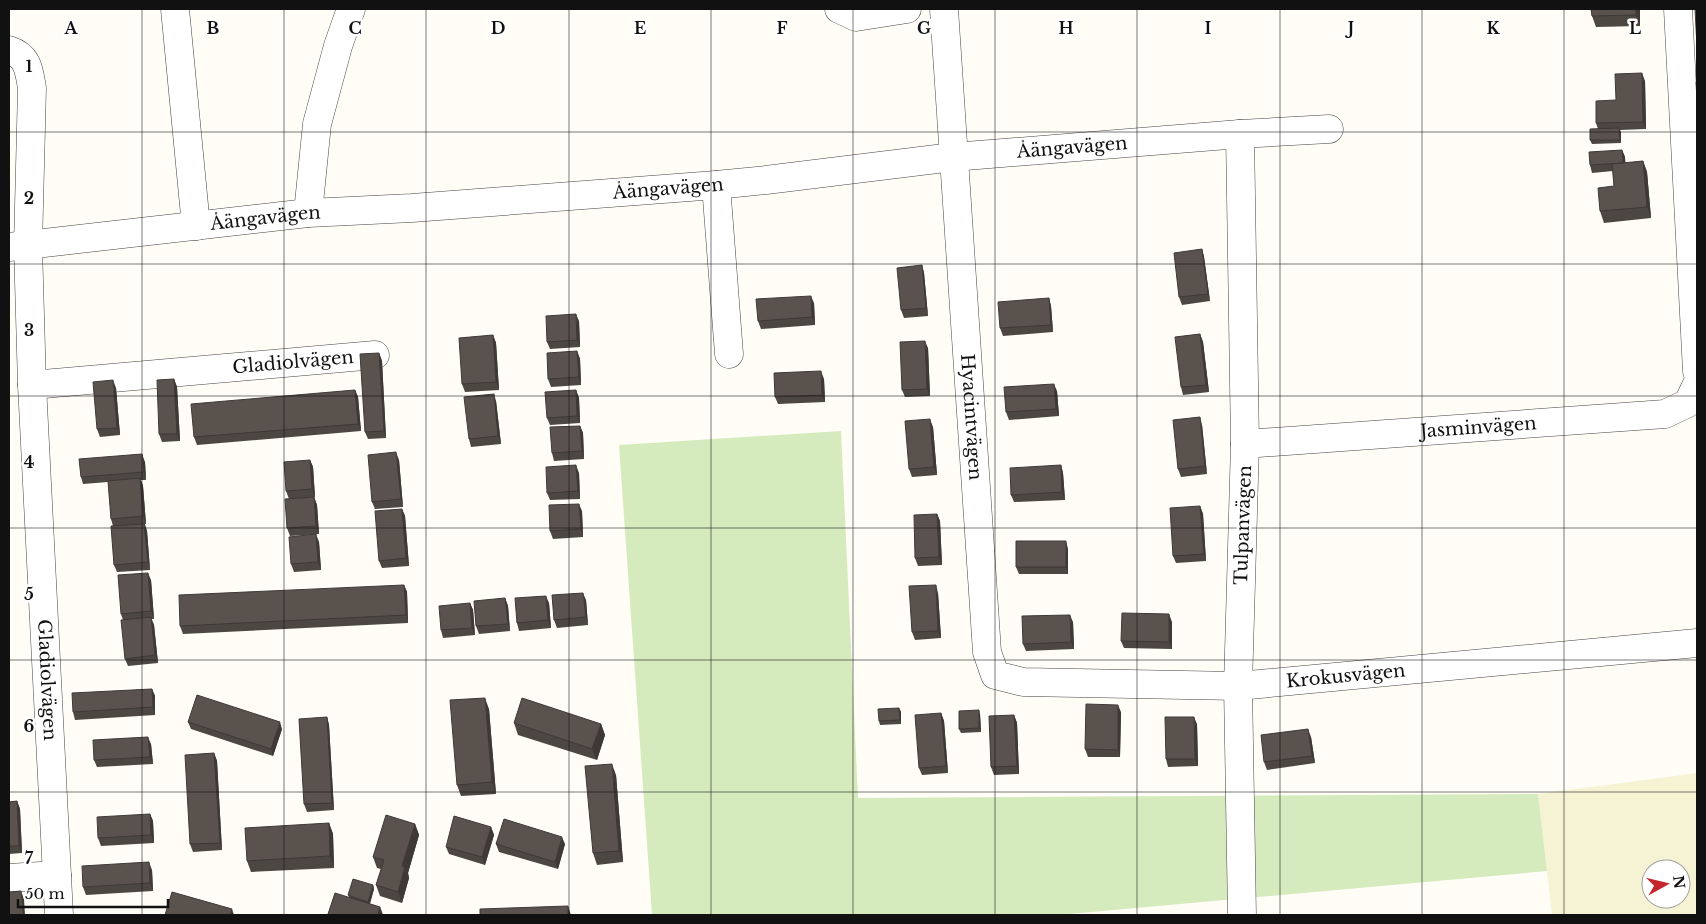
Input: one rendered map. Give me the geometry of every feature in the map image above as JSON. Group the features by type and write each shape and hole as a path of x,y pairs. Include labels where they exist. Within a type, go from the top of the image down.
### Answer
{"street":[{"path":"175,9 196,226"},
{"path":"308,213 317,124 338,46 351,9"},
{"path":"838,9 856,17 907,9"},
{"name":"Hyacintvägen","path":"944,9 987,652 995,675"},
{"path":"1678,9 1697,372"},
{"name":"Gladiolvägen","path":"9,50 24,58 32,88 18,246 32,385 59,915"},
{"name":"Åängavägen","path":"18,246 308,213 412,208 716,185 953,157 1240,134 1329,129"},
{"name":"Tulpanvägen","path":"1240,134 1245,444 1238,686 1242,915"},
{"path":"716,185 729,354"},
{"name":"Gladiolvägen","path":"32,385 376,355"},
{"name":"Jasminvägen","path":"1245,444 1664,414 1688,403 1697,384"},
{"name":"Krokusvägen","path":"995,675 1023,682 1238,686 1697,643"},
{"path":"9,878 57,875"}],"shaded area":[{"path":"1697,773 1697,915 1552,915 1538,794"}],"green space":[{"path":"841,431 858,798 1538,794 1547,871 1058,915 652,915 619,445"}],"building":[{"path":"1591,9 1636,9 1636,15 1592,16"},
{"path":"1695,9 1697,9 1697,47"},
{"path":"1642,73 1643,122 1596,123 1596,101 1616,100 1615,74"},
{"path":"1619,128 1620,140 1590,140 1590,129"},
{"path":"1622,150 1623,163 1590,165 1589,152"},
{"path":"1643,161 1647,207 1600,211 1598,188 1614,186 1612,164"},
{"path":"1202,249 1208,294 1179,297 1174,253"},
{"path":"922,265 926,308 901,310 897,268"},
{"path":"811,296 812,317 758,321 756,299"},
{"path":"1049,298 1051,325 1000,328 998,302"},
{"path":"576,314 577,340 547,342 546,316"},
{"path":"1200,334 1206,385 1181,387 1175,337"},
{"path":"493,335 496,382 462,384 459,338"},
{"path":"925,341 927,389 902,390 900,342"},
{"path":"577,351 579,377 548,379 547,353"},
{"path":"379,353 384,431 365,432 360,354"},
{"path":"821,371 822,395 775,397 774,373"},
{"path":"174,379 177,434 159,434 157,380"},
{"path":"113,380 117,428 97,429 93,382"},
{"path":"1054,384 1056,409 1006,412 1004,387"},
{"path":"355,390 358,424 194,437 191,404"},
{"path":"576,390 577,416 547,418 545,392"},
{"path":"494,394 498,436 469,439 464,397"},
{"path":"1200,417 1205,466 1178,469 1173,420"},
{"path":"930,419 934,467 909,469 905,421"},
{"path":"580,426 582,451 552,453 550,427"},
{"path":"396,452 401,499 372,502 368,455"},
{"path":"142,454 144,472 81,477 79,459"},
{"path":"310,460 312,489 286,491 284,462"},
{"path":"576,465 578,491 547,493 546,467"},
{"path":"1061,465 1062,492 1011,495 1010,468"},
{"path":"140,478 143,516 111,519 108,481"},
{"path":"314,497 316,526 287,528 285,499"},
{"path":"579,504 581,529 550,531 549,505"},
{"path":"1200,506 1204,554 1173,556 1170,508"},
{"path":"402,509 406,558 379,561 375,511"},
{"path":"937,514 939,557 915,558 914,515"},
{"path":"144,524 148,562 114,565 111,526"},
{"path":"316,534 318,562 291,564 289,537"},
{"path":"1016,541 1066,541 1066,567 1016,567"},
{"path":"148,573 151,611 121,614 118,575"},
{"path":"404,585 406,615 180,626 179,595"},
{"path":"936,585 938,631 912,632 909,586"},
{"path":"583,593 586,617 554,620 552,595"},
{"path":"546,596 548,620 517,623 515,598"},
{"path":"505,598 508,624 476,626 474,601"},
{"path":"470,603 472,628 441,630 439,606"},
{"path":"1122,613 1169,614 1169,642 1121,641"},
{"path":"1070,615 1071,642 1023,644 1022,616"},
{"path":"151,617 155,655 125,659 121,620"},
{"path":"152,689 153,707 73,712 72,693"},
{"path":"197,695 280,722 271,749 188,722"},
{"path":"485,698 492,782 457,785 450,700"},
{"path":"522,698 601,724 592,749 514,723"},
{"path":"1086,704 1118,705 1118,750 1085,749"},
{"path":"899,708 900,720 879,721 878,709"},
{"path":"979,710 979,728 959,729 959,711"},
{"path":"941,713 946,766 919,768 915,715"},
{"path":"1014,715 1017,766 991,767 989,716"},
{"path":"327,717 332,803 304,804 299,719"},
{"path":"1165,717 1194,717 1195,759 1166,759"},
{"path":"1308,729 1312,756 1264,762 1261,735"},
{"path":"148,737 150,757 94,760 93,740"},
{"path":"214,753 220,843 190,844 185,755"},
{"path":"612,764 619,851 593,853 585,766"},
{"path":"17,801 19,846 9,846 9,802"},
{"path":"150,814 151,835 98,838 97,817"},
{"path":"386,815 415,824 402,866 405,867 398,892 376,885 384,860 373,857"},
{"path":"454,816 491,827 482,857 446,847"},
{"path":"504,819 562,837 555,862 496,844"},
{"path":"329,823 330,856 247,861 245,828"},
{"path":"149,862 150,883 83,887 82,866"},
{"path":"353,879 373,885 368,902 348,895"},
{"path":"21,891 23,915 9,915 9,892"},
{"path":"172,892 232,909 230,915 165,915"},
{"path":"335,893 380,907 378,915 328,914"},
{"path":"568,906 568,915 480,915 480,909"}]}
